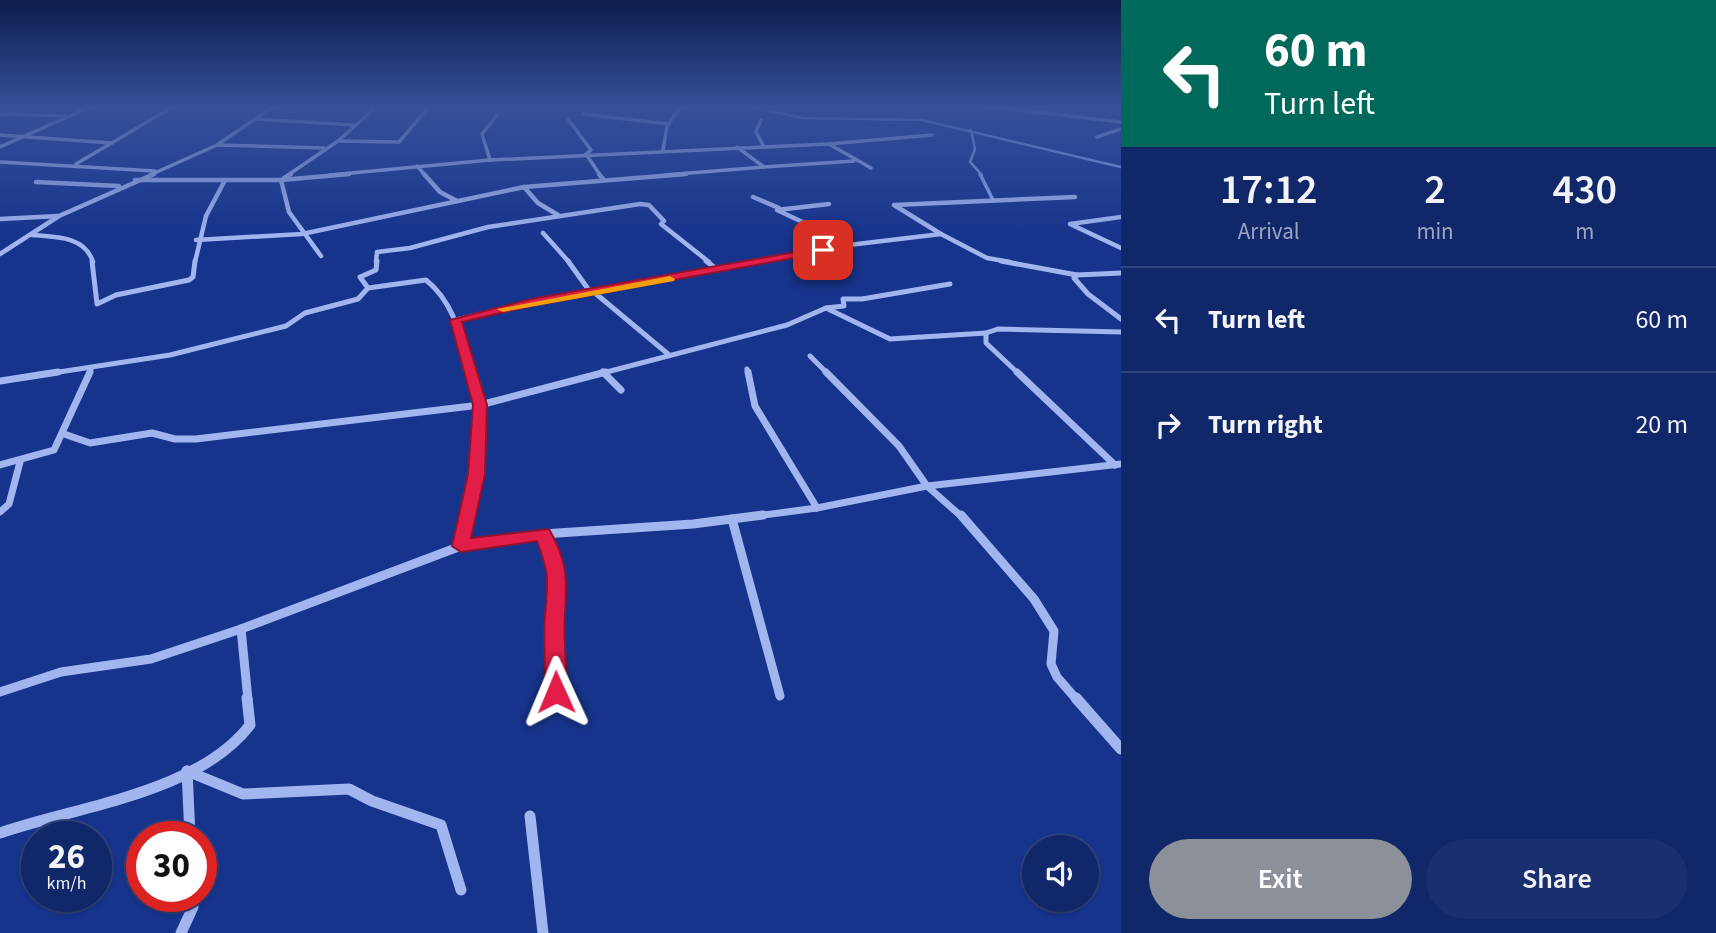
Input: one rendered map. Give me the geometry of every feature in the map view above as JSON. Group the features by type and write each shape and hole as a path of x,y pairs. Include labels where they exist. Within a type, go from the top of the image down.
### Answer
{"street":[{"path":"72,166 101,150"},
{"path":"0,254 32,236 59,216 120,186 206,150"},
{"path":"281,180 324,150"},
{"path":"487,150 490,160"},
{"path":"586,154 591,150"},
{"path":"135,180 281,180 490,160 674,150"},
{"path":"740,150 764,167"},
{"path":"836,150 871,168"},
{"path":"586,154 604,179"},
{"path":"196,240 302,234 524,187 854,161"},
{"path":"0,162 156,171"},
{"path":"417,166 440,192 458,201"},
{"path":"281,180 285,205 302,234 321,256"},
{"path":"36,182 120,186"},
{"path":"32,236 67,238 82,245 96,264 97,304 116,295 193,277 196,240 224,182"},
{"path":"524,187 538,203 558,215"},
{"path":"753,197 779,208 829,204"},
{"path":"1075,197 892,206 987,258 1077,275 1121,273"},
{"path":"368,288 360,277 376,270 377,252 410,248 488,227 558,215 649,205 664,221 661,224 718,270"},
{"path":"779,208 779,212 849,244"},
{"path":"0,219 59,216"},
{"path":"1121,216 1070,224 1121,248"},
{"path":"543,233 554,242 593,293 668,354"},
{"path":"456,320 531,302 593,293 849,244 941,234"},
{"path":"1077,275 1074,278 1088,294 1121,320"},
{"path":"0,381 170,355 286,326 293,318 305,313 358,299 368,288 426,280 440,291 456,320 480,405 477,474 461,546"},
{"path":"64,434 90,443 152,433 175,439 196,439 480,405 788,325 825,308 844,306 843,299 862,299 950,284"},
{"path":"825,308 890,339 986,333 998,329 1121,332"},
{"path":"986,333 986,343 1118,464"},
{"path":"810,356 899,446 927,486 951,504 1034,600 1054,631 1051,664 1057,677 1121,749"},
{"path":"0,465 20,462 54,450 64,434 91,369"},
{"path":"747,369 755,406 817,508"},
{"path":"603,372 621,390"},
{"path":"0,512 9,504 20,462"},
{"path":"0,692 61,673 151,659 241,629 461,546 543,534 732,519 817,508 927,486 1118,464"},
{"path":"732,519 780,696"},
{"path":"543,534 556,567 559,590 555,614 556,692"},
{"path":"0,833 162,785 225,755 244,739 250,725 241,629"},
{"path":"187,771 189,821"},
{"path":"187,771 243,794 349,789 372,802 441,825 461,890"},
{"path":"530,816 543,933"},
{"path":"181,933 190,912"}],"waterway":[{"path":"975,150 970,162 982,175"},
{"path":"1047,150 1121,167"},
{"path":"980,174 993,200"}],"slow traffic":[{"path":"503,309 670,279"}],"route":[{"path":"556,692 555,614 559,590 556,567 543,534 461,546 477,474 480,405 456,320 531,302 594,293 823,250"}]}
